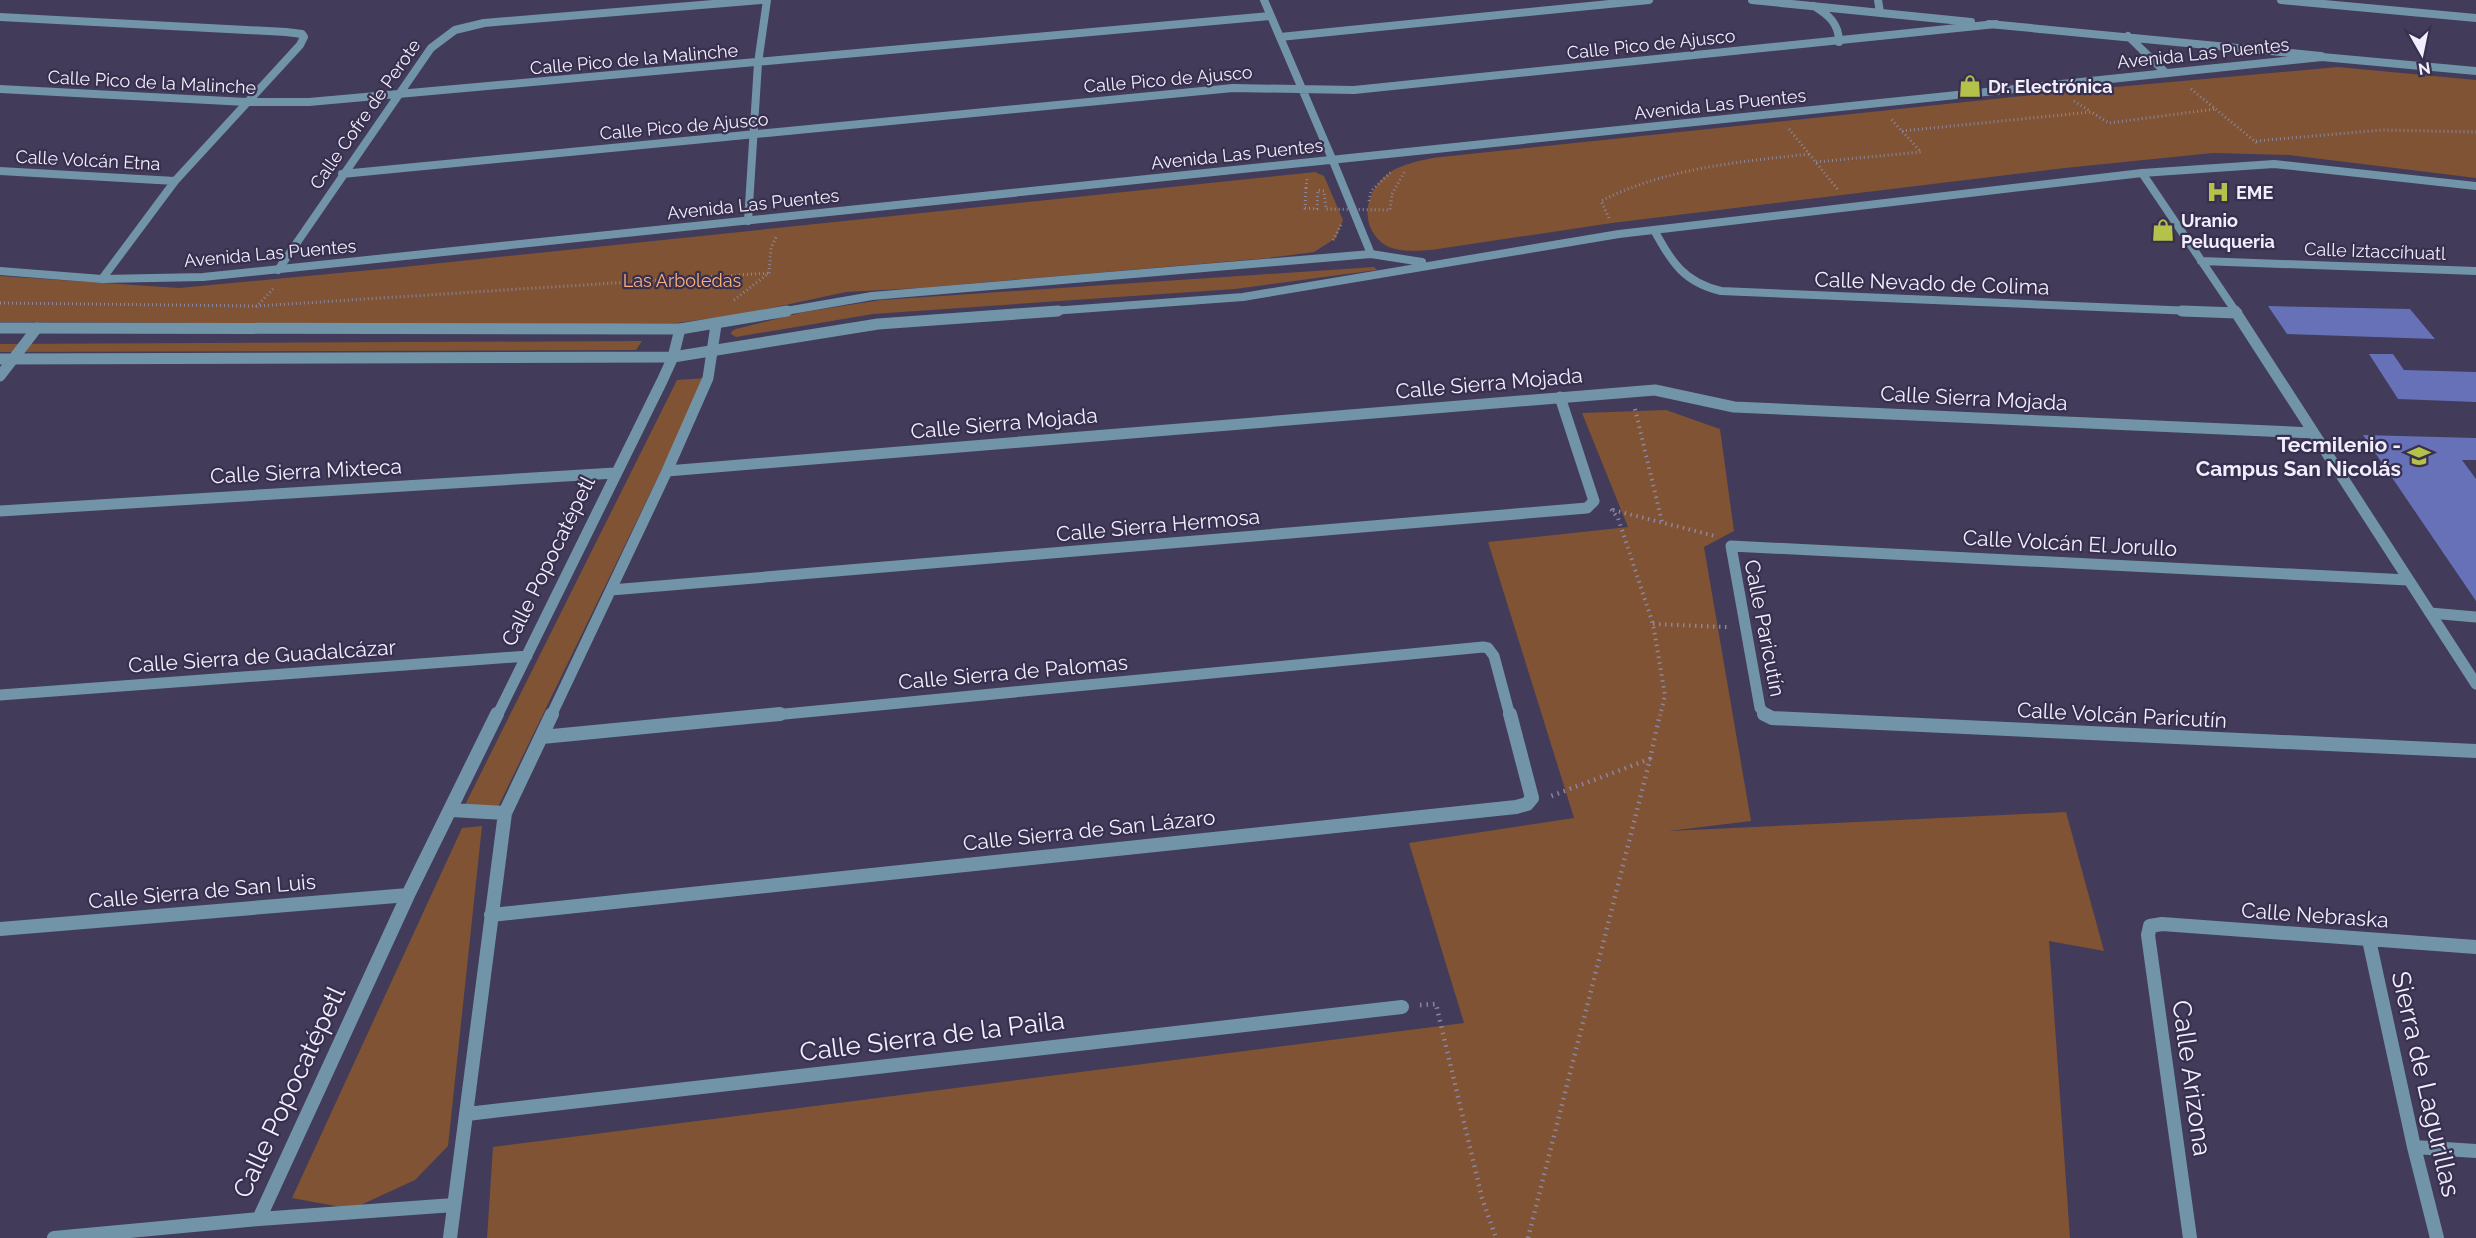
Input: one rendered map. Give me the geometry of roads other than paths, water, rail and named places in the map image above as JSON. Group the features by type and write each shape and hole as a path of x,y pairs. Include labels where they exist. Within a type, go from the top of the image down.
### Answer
{"street":[{"name":"Calle Cofre de Perote","path":"283,270 342,174 436,42 450,32 467,26 761,0"},
{"path":"748,221 758,63 767,0"},
{"path":"1264,0 1371,254"},
{"path":"1280,38 1649,0"},
{"path":"1752,0 2322,57"},
{"path":"1878,0 1880,12"},
{"path":"2281,0 2476,18"},
{"path":"1531,13 1540,3"},
{"path":"1813,5 1825,13 1838,27 1839,42"},
{"name":"Calle Pico de la Malinche","path":"0,89 246,102 309,102 1270,16"},
{"path":"0,17 286,32 297,33 304,37 300,45 175,181 102,279"},
{"name":"Calle Pico de Ajusco","path":"342,174 1233,88 1268,86 1354,90 1839,42 1996,24"},
{"path":"2128,36 2166,73"},
{"name":"Avenida Las Puentes","path":"0,271 102,279 203,277 283,270 2322,57 2476,71"},
{"path":"0,359 673,357 878,324 1243,297 1343,282 1432,264 1654,230 2142,173 2274,164 2476,186"},
{"name":"Calle Volcán Etna","path":"0,171 175,181"},
{"path":"2142,173 2237,313 2476,684"},
{"name":"Calle Nevado de Colima","path":"1654,230 1674,265 1685,276 1707,289 1721,291 2237,313"},
{"path":"0,328 680,329 716,325 824,303 872,296 1371,254 1432,264"},
{"name":"Calle Iztaccíhuatl","path":"2201,261 2476,271"},
{"path":"450,1238 506,813 667,471 708,378 716,325"},
{"path":"0,376 37,328"},
{"name":"Calle Popocatépetl","path":"454,1205 259,1219 408,895 673,357 680,329"},
{"name":"Calle Sierra Mojada","path":"667,471 1560,396 1631,392 1671,392 1734,407 2313,433"},
{"name":"Calle Sierra Hermosa","path":"611,590 1591,507 1594,501 1560,396"},
{"name":"Calle Sierra Mixteca","path":"0,511 615,473"},
{"name":"Calle Volcán El Jorullo","path":"1731,546 2408,580"},
{"name":"Calle Paricutín","path":"1731,546 1760,708 1767,717"},
{"path":"2430,613 2476,617"},
{"name":"Calle Sierra de Palomas","path":"542,737 1464,648 1488,648 1494,656 1532,798"},
{"name":"Calle Sierra de Guadalcázar","path":"0,695 527,656"},
{"name":"Calle Volcán Paricutín","path":"1767,717 2476,751"},
{"name":"Calle Sierra de San Lázaro","path":"491,915 1516,807 1527,804 1532,798"},
{"path":"451,810 506,813"},
{"name":"Calle Sierra de San Luis","path":"0,929 408,895"},
{"name":"Calle Nebraska","path":"2150,926 2162,924 2476,947"},
{"name":"Calle Arizona","path":"2150,926 2148,935 2190,1238"},
{"name":"Sierra de Lagurillas","path":"2370,940 2414,1147 2437,1238"},
{"name":"Calle Sierra de la Paila","path":"467,1114 1402,1007"},
{"path":"2414,1147 2476,1151"},
{"path":"54,1238 259,1219"}],"place":[{"name":"Dr. Electrónica","path":"1970,86"},
{"name":"EME","path":"2218,192"},
{"name":"Uranio Peluqueria","path":"2163,230"},
{"name":"Tecmilenio - Campus San Nicolás","path":"2419,456"}],"park label":[{"name":"Las Arboledas","path":"682,280"}]}
